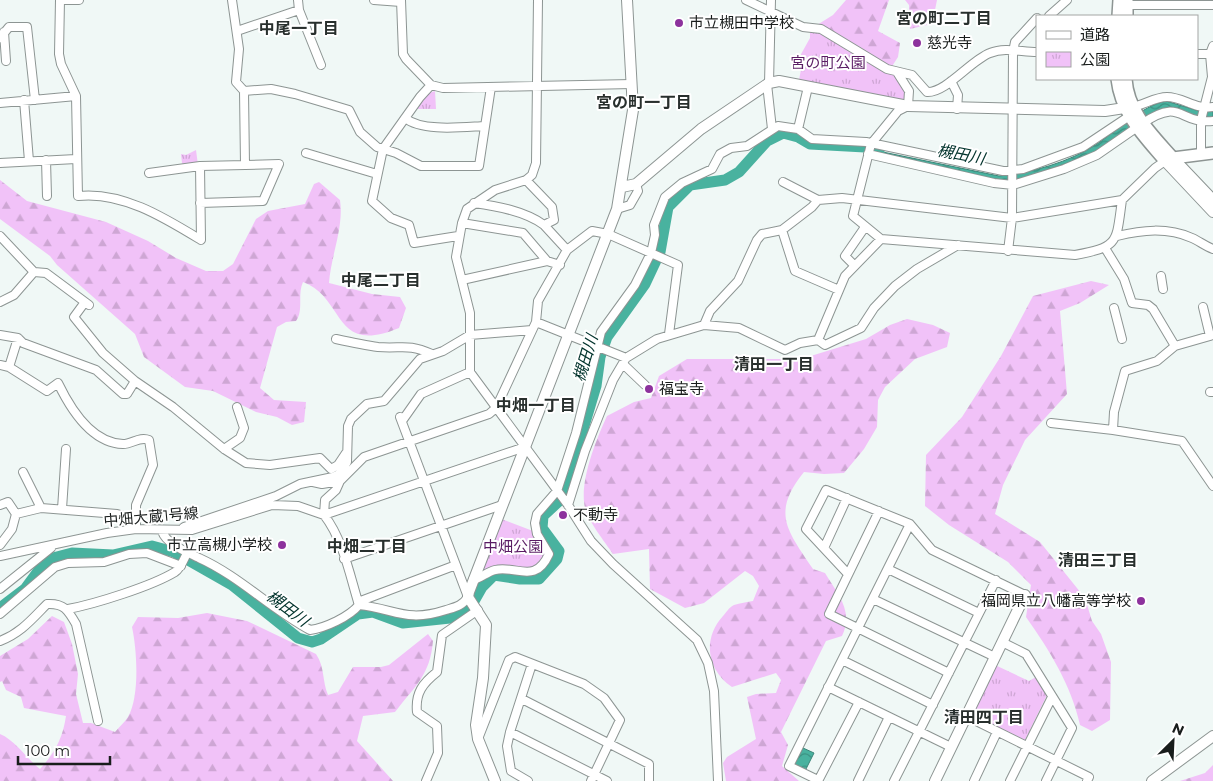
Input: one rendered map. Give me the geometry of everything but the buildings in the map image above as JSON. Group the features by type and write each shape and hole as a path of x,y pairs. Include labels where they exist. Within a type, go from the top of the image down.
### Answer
{"main road":[{"path":"1118,80 1135,118 1169,159 1213,153"},
{"path":"1126,80 1135,118"}],"street":[{"path":"79,0 60,0 59,54 61,64 76,96 78,196 86,195 123,201 138,206 166,219 201,240 200,166"},
{"path":"232,0 239,49 236,82 244,91 245,165"},
{"path":"298,0 299,10 321,65"},
{"path":"374,0 401,1 404,54 406,59 431,85 443,88 632,84"},
{"path":"538,0 536,163 532,175 526,180 502,187 474,203 467,209 458,236 456,257 470,313 470,372 566,502 592,541 697,640 708,664 714,692 718,781"},
{"path":"426,781 438,753 438,726 417,712 416,704 423,683 437,672 442,634 473,604 473,580 618,209 634,110 627,0"},
{"path":"746,0 803,27 822,29 887,69 912,75 926,92 926,107"},
{"path":"771,0 768,83 772,129"},
{"path":"1050,15 1067,0"},
{"path":"1125,5 1213,5"},
{"path":"237,31 299,10"},
{"path":"1008,251 1012,218 1013,52 1015,42 1036,19"},
{"path":"6,61 2,35 8,27 26,27 35,100"},
{"path":"1201,154 1201,121 1212,77 1213,46"},
{"path":"926,92 930,93 951,81 987,54 1008,50 1013,52 1036,52"},
{"path":"1198,54 1212,54"},
{"path":"897,72 909,91 908,106"},
{"path":"622,187 636,184 701,129 768,83 779,81 908,106 957,109 1106,111 1135,118 1172,110 1201,121 1213,121"},
{"path":"951,81 958,95 957,109"},
{"path":"431,85 383,149 372,200 391,218 409,225 414,244 458,236"},
{"path":"244,91 271,89 349,110 360,132 377,147 421,166 479,166 491,87"},
{"path":"798,129 808,87"},
{"path":"0,103 76,96"},
{"path":"1012,177 1023,169 1083,147 1135,118 1167,97 1203,109 1213,107"},
{"path":"24,100 29,161"},
{"path":"908,106 898,111 869,150 853,216 881,239 1008,251 1075,255 1105,248 1113,243 1117,236 1122,200"},
{"path":"405,118 411,123 438,127 485,126"},
{"path":"869,150 986,182 1064,169 1097,155 1135,118"},
{"path":"473,580 494,570 536,571 546,562 550,554 537,534 535,523 537,514 557,491 576,433 601,332 656,255 654,225 665,197 682,183 712,169 720,154 731,148 747,146 778,126 798,129 812,139 866,142 869,150"},
{"path":"869,150 1003,171 1012,177"},
{"path":"306,152 377,174"},
{"path":"0,163 76,159"},
{"path":"1169,159 1212,198"},
{"path":"704,325 710,311 738,281 757,240 762,234 782,230 799,218 818,200 834,197 1012,218 1122,200 1155,168 1169,159"},
{"path":"1169,159 1213,212"},
{"path":"46,160 47,196"},
{"path":"149,172 200,166 279,164 263,201 200,203"},
{"path":"526,180 552,207 554,220 544,225"},
{"path":"783,182 818,200"},
{"path":"618,209 630,204 638,191 636,184"},
{"path":"474,203 516,211 533,217 544,225 567,250"},
{"path":"462,222 523,233 547,261"},
{"path":"854,265 845,256 866,227"},
{"path":"782,230 795,272 839,290"},
{"path":"1117,236 1140,230 1183,234 1213,249"},
{"path":"358,604 344,559 330,523 324,515 325,500 364,457 489,414 496,408 536,322 538,301 567,250 592,231 608,234 678,265 669,334"},
{"path":"0,236 34,272 46,273 87,304 74,318 103,353 135,381 173,407 224,450 246,463 270,465 320,458 331,469 338,465 346,453"},
{"path":"818,340 845,276 881,239"},
{"path":"566,502 613,380 625,361 657,339 704,325 739,328 785,350 800,343 818,340 825,345 861,328 874,308 895,286 917,269 958,245"},
{"path":"1105,248 1124,279 1132,303 1148,305 1153,309 1176,346"},
{"path":"462,280 547,261 560,265"},
{"path":"0,302 14,294 34,272"},
{"path":"1161,276 1163,289"},
{"path":"1113,430 1114,412 1125,371 1158,361 1176,346 1210,336 1203,306"},
{"path":"1114,308 1122,340"},
{"path":"536,322 606,349 625,361 645,385"},
{"path":"171,531 276,496 300,484 339,474 347,462 348,426 352,419 367,404 384,402 389,398 420,359 443,351 470,335 532,330"},
{"path":"0,335 18,338 23,343 96,370 123,394 126,394 135,381"},
{"path":"9,367 18,338"},
{"path":"336,339 378,347 403,345 416,347 432,354"},
{"path":"0,365 9,367 47,391 58,383 71,410 101,436 125,444 142,439 149,440 154,465 136,505 136,529"},
{"path":"470,372 421,394 401,419 456,565 473,604 486,625 487,635 476,725 478,739 495,781"},
{"path":"224,450 240,438 244,428 237,407"},
{"path":"1051,423 1182,440 1213,486"},
{"path":"324,515 525,447"},
{"path":"62,509 66,449"},
{"path":"23,472 41,508"},
{"path":"313,482 322,484 340,482"},
{"path":"848,574 806,530 826,490 910,524 932,550 1025,595 935,781"},
{"path":"824,548 847,498"},
{"path":"0,505 8,502 16,514 12,529 0,545"},
{"name":"中畑大蔵1号線","path":"0,556 55,546 107,533 136,529 162,531 192,530 272,504 298,506 324,515"},
{"path":"344,559 502,505"},
{"path":"16,514 41,508 117,514 126,517 136,529"},
{"path":"879,511 829,614 949,672"},
{"path":"859,702 818,780 789,766 910,524"},
{"path":"162,531 164,537 188,553 218,569 310,630 327,625 349,614 358,604 456,565"},
{"path":"0,588 55,546"},
{"path":"0,614 55,567 68,563 104,562 129,554 147,553 181,565"},
{"path":"68,609 84,606 132,590 176,572 188,553"},
{"path":"888,568 979,613"},
{"path":"894,781 996,580"},
{"path":"873,599 995,657"},
{"path":"0,641 14,636 25,628 47,604 62,605 68,609 76,624 98,721"},
{"path":"358,604 376,607 398,615 415,617 436,613 463,604 473,604"},
{"path":"1002,642 1026,654 1072,728 1046,781"},
{"path":"478,739 509,660 515,657 584,684 604,698 620,720 592,778"},
{"path":"842,660 933,705"},
{"path":"528,781 511,772 507,746 532,664"},
{"path":"828,688 951,747"},
{"path":"1010,781 1052,697"},
{"path":"522,698 650,764 649,781"},
{"path":"966,716 1089,777 1087,781"},
{"path":"858,781 889,717"},
{"path":"510,732 592,778 607,781"},
{"path":"974,781 997,732"},
{"path":"1152,781 1213,736"}],"green space":[{"path":"846,0 889,0 878,31 900,43 898,57 887,74 816,35 817,25 833,15"},
{"path":"905,0 937,0 934,15 927,25 910,29 909,5"},
{"name":"宮の町公園","path":"810,31 821,32 896,75 906,93 906,103 799,80 803,59 800,56 810,38"},
{"path":"435,91 436,109 415,109 429,93"},
{"path":"196,150 198,165 185,167 182,163 181,154 186,155"},
{"path":"0,180 27,201 106,222 148,241 176,258 206,271 223,271 233,264 256,219 268,211 305,204 314,184 319,182 340,200 341,210 329,283 372,294 400,297 406,308 399,328 377,335 362,335 351,330 342,322 327,300 317,290 303,282 300,292 300,312 298,317 296,321 286,322 277,327 260,388 274,400 306,402 304,422 292,425 277,417 256,412 213,391 185,387 144,357 135,334 57,265 50,256 0,219"},
{"path":"1091,281 1109,285 1080,303 1060,311 1067,394 1025,440 1003,485 995,514 1040,542 1085,598 1092,621 1101,634 1111,662 1110,720 1092,731 1080,725 1071,696 1059,669 1026,617 1031,585 1008,562 949,525 925,506 926,455 962,417 1001,356 1033,296"},
{"path":"907,319 933,325 950,333 947,347 915,359 885,387 878,400 877,427 864,449 844,473 804,472 794,486 785,510 786,521 796,543 813,569 825,573 843,603 846,619 842,636 826,641 781,732 788,745 782,766 799,781 726,781 723,763 727,757 756,739 747,697 756,694 776,693 781,680 776,673 732,687 717,672 710,654 710,644 716,625 728,610 734,605 753,601 759,586 753,576 745,571 704,603 685,608 650,589 649,549 613,554 593,525 585,508 584,486 586,474 598,437 607,416 634,402 651,398 659,376 687,359 801,359 866,339 890,325"},
{"name":"中畑公園","path":"499,518 533,531 547,554 545,559 533,569 480,576"},
{"path":"207,613 247,621 316,654 321,664 328,695 338,692 353,667 381,667 389,665 428,634 433,641 429,663 421,679 395,712 363,716 357,741 393,781 0,781 0,734 16,745 40,769 58,744 66,716 24,708 21,697 6,690 2,681 0,682 0,656 28,639 52,616 64,622 72,644 78,674 76,694 83,723 91,723 115,732 128,717 132,708 136,685 136,660 132,627 138,617 178,618"},
{"path":"995,665 1029,681 1036,677 1047,695 1025,740 971,714"},
{"path":"1213,765 1213,781 1180,781 1205,773"}],"water":[{"path":"1166,101 1199,111 1213,111 1213,119 1196,118 1169,108 1162,110 1149,115 1090,155 1025,178 993,179 873,153 873,150 999,176 1024,172 1050,166 1075,156 1097,144 1147,108"},
{"path":"803,748 814,753 805,771 794,765"}],"waterway":[{"name":"槻田川","path":"0,608 25,589 39,570 53,558 72,553 113,555 152,546 174,552 232,585 298,638 312,642 321,639 358,614 373,612 403,623 450,618 469,610 482,587 494,575 520,579 539,579 557,559 559,551 542,528 543,516 558,502 569,476 596,386 600,357 607,337 645,284 660,252 668,207 690,185 725,180 739,172 767,141 783,133 798,137 810,144 865,147 879,152"}],"place":[{"name":"市立槻田中学校","path":"679,23"},
{"name":"慈光寺","path":"917,43"},
{"name":"福宝寺","path":"649,389"},
{"name":"不動寺","path":"563,515"},
{"name":"市立高槻小学校","path":"282,545"},
{"name":"福岡県立八幡高等学校","path":"1141,601"}],"district":[{"name":"宮の町二丁目","path":"944,18"},
{"name":"中尾一丁目","path":"299,28"},
{"name":"宮の町一丁目","path":"644,102"},
{"name":"中尾二丁目","path":"381,280"},
{"name":"清田一丁目","path":"774,364"},
{"name":"中畑一丁目","path":"536,405"},
{"name":"中畑二丁目","path":"367,546"},
{"name":"清田三丁目","path":"1098,560"},
{"name":"清田四丁目","path":"984,717"}]}
